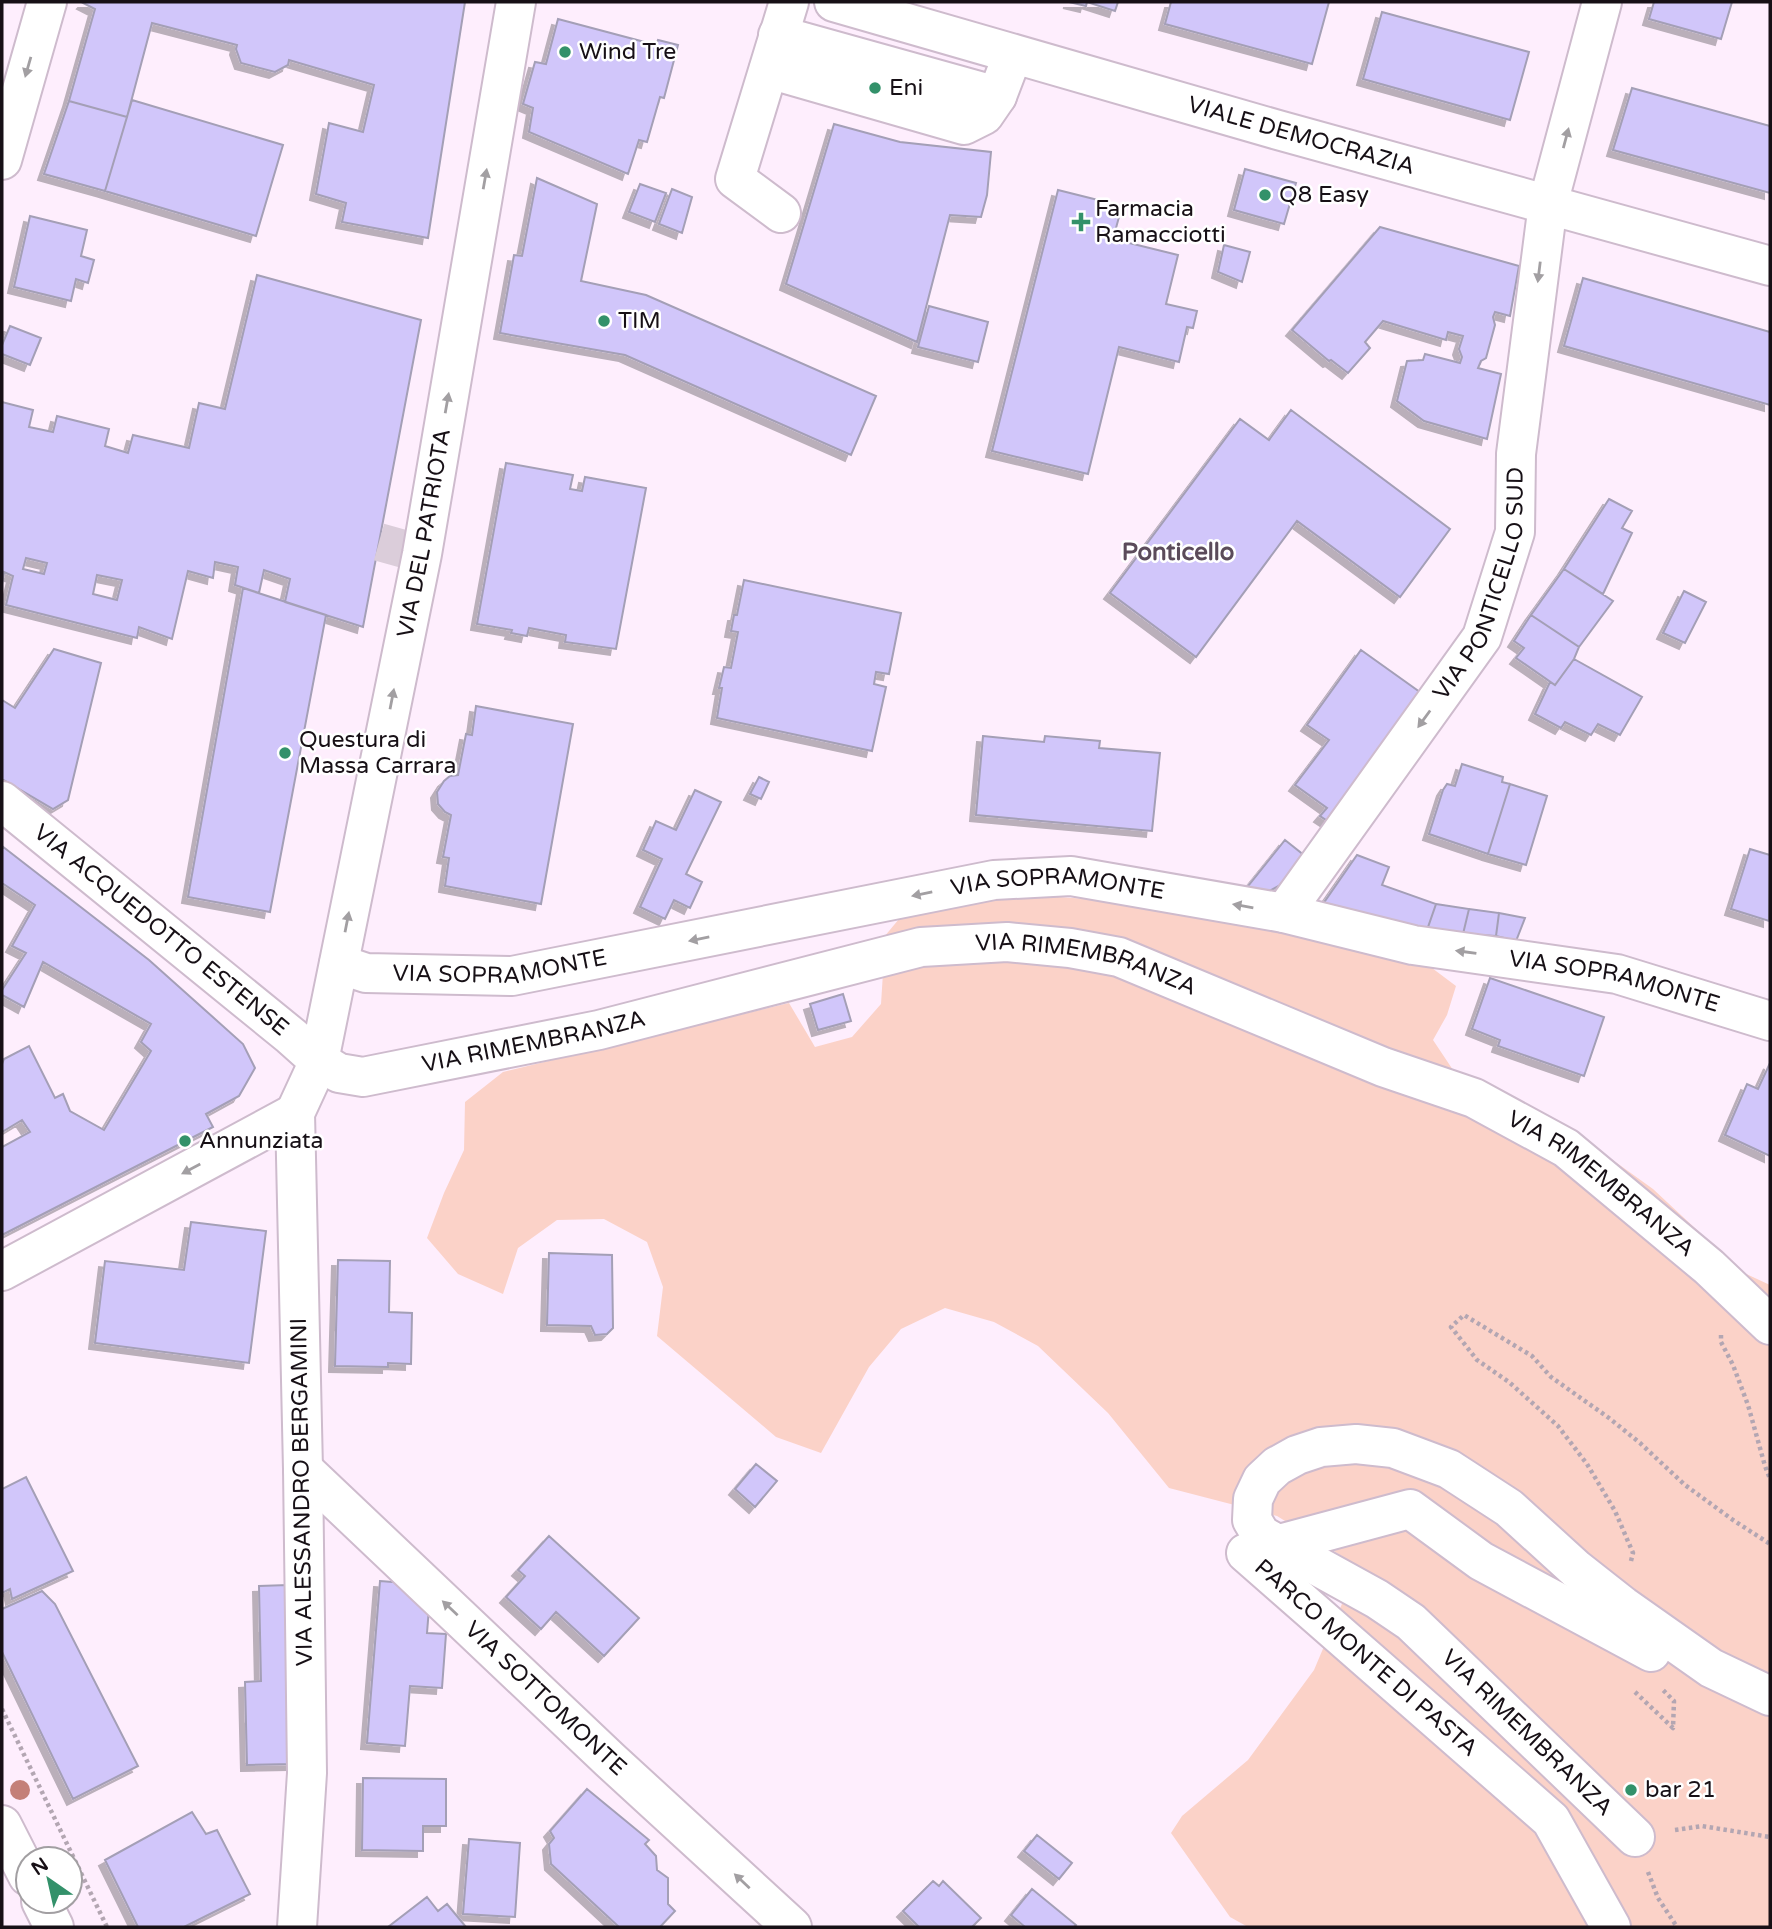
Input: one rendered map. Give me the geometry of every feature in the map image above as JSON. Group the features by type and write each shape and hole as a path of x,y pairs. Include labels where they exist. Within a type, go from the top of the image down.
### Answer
{"street":[{"path":"2,160 47,2"},
{"name":"VIA DEL PATRIOTA","path":"319,1061 422,554 516,2"},
{"name":"VIALE DEMOCRAZIA","path":"834,2 1265,127 1770,266"},
{"name":"VIA PONTICELLO SUD","path":"1284,913 1482,637 1515,532 1516,454 1548,204 1602,2"},
{"path":"781,213 735,179 779,35 997,96 1013,54"},
{"name":"VIA ACQUEDOTTO ESTENSE","path":"2,801 319,1061"},
{"name":"VIA SOPRAMONTE","path":"339,964 366,973 512,976 994,880 1070,876 1284,913 1413,945 1617,974 1770,1021"},
{"name":"VIA RIMEMBRANZA","path":"319,1061 338,1073 363,1077 599,1030 921,947 1007,942 1070,948 1119,957 1384,1067 1474,1098 1566,1147 1709,1267 1770,1325"},
{"name":"VIA ALESSANDRO BERGAMINI","path":"297,1927 307,1773 295,1113 319,1061"},
{"path":"2,1271 295,1113"},
{"name":"VIA RIMEMBRANZA","path":"1635,1837 1411,1622 1377,1599 1261,1535 1252,1520 1253,1499 1262,1480 1277,1466 1297,1455 1321,1447 1356,1444 1393,1448 1449,1469 1509,1508 1576,1569 1625,1622 1770,1696"},
{"name":"VIA SOTTOMONTE","path":"303,1469 610,1760 792,1927"},
{"name":"PARCO MONTE DI PASTA","path":"1611,1927 1551,1820 1246,1553 1410,1509 1482,1561 1625,1622 1770,1722"},
{"path":"2,1825 14,1849"}],"path":[{"path":"1629,1687 1673,1728 1674,1701 1650,1677 1625,1622 1633,1553 1615,1511 1587,1464 1558,1426 1509,1382 1477,1360 1451,1327 1464,1315 1532,1356 1551,1377 1609,1418 1685,1485 1770,1544"},
{"path":"1721,1331 1721,1342 1748,1405 1770,1479"},
{"path":"2,1709 107,1927"},
{"path":"1677,1927 1658,1898 1635,1837 1702,1826 1770,1837"}],"shaded area":[{"path":"1031,895 1101,900 1224,919 1403,957 1432,968 1456,986 1447,1015 1433,1040 1457,1076 1571,1130 1653,1189 1742,1272 1770,1285 1770,1927 1248,1927 1230,1917 1171,1833 1182,1816 1248,1760 1314,1670 1358,1566 1277,1516 1169,1488 1108,1413 1038,1346 994,1322 945,1308 901,1329 869,1367 821,1453 776,1437 657,1336 663,1287 647,1242 604,1219 557,1220 518,1248 503,1294 458,1274 427,1238 464,1150 465,1102 503,1072 789,1003 815,1047 852,1037 881,1004 883,973 879,943 899,919 927,908"}],"building":[{"path":"84,2 465,2 428,238 342,222 346,203 316,194 329,123 363,132 374,85 289,60 288,65 275,72 241,63 237,45 152,23 127,117 69,101 95,9"},
{"path":"1069,2 1087,2 1086,6"},
{"path":"1087,2 1118,2 1115,11"},
{"path":"1171,2 1329,2 1312,64 1165,24"},
{"path":"1654,2 1732,2 1721,39 1649,19"},
{"path":"1382,12 1529,52 1510,120 1363,79"},
{"path":"558,19 656,45 658,40 678,45 664,98 660,97 647,142 639,140 628,174 529,132 533,108 523,104 535,62 546,64"},
{"path":"1632,88 1770,126 1770,193 1613,150"},
{"path":"132,100 283,145 256,236 105,191"},
{"path":"69,101 127,117 105,191 44,174"},
{"path":"834,124 900,142 991,152 987,195 981,217 950,215 917,342 786,284"},
{"path":"1245,169 1296,183 1284,224 1234,210"},
{"name":"TIM","path":"537,178 597,204 581,281 646,295 876,396 851,455 625,355 500,333 514,255 522,256"},
{"path":"640,184 666,193 655,222 629,212"},
{"path":"672,189 692,197 682,233 659,224"},
{"path":"1058,190 1122,206 1113,239 1178,255 1166,304 1197,311 1193,328 1187,327 1179,362 1119,347 1088,474 992,451"},
{"path":"30,216 87,230 81,256 94,260 88,283 76,279 71,301 14,287"},
{"path":"1380,227 1519,266 1510,316 1495,312 1495,325 1486,358 1478,368 1501,374 1487,439 1424,421 1397,401 1407,361 1423,360 1425,354 1460,363 1462,357 1459,349 1463,336 1448,332 1446,340 1383,321 1365,342 1370,348 1348,373 1292,330"},
{"path":"1224,245 1250,252 1242,282 1218,272"},
{"path":"257,275 421,320 363,627 285,602 290,579 264,570 259,593 235,585 238,567 215,562 213,578 188,571 172,639 139,627 137,638 6,605 13,576 4,572 2,584 2,402 33,410 29,427 53,432 57,416 109,429 105,446 128,453 133,435 189,448 199,403 225,409","holes":["26,558 47,563 44,574 23,569","97,575 122,580 117,600 93,594"]},
{"path":"1583,278 1770,332 1770,405 1564,346"},
{"path":"929,306 988,322 978,362 918,347"},
{"path":"10,326 41,338 30,365 2,354 2,345"},
{"path":"1291,410 1450,529 1400,597 1297,521 1196,657 1110,593 1240,419 1269,440"},
{"path":"506,463 573,475 570,489 582,491 585,477 646,488 616,649 565,642 566,635 529,628 527,636 511,633 512,630 477,624"},
{"path":"1609,499 1632,511 1622,528 1632,533 1603,594 1564,569"},
{"path":"1564,569 1613,601 1579,647 1531,615"},
{"path":"744,580 901,613 889,674 876,672 874,684 886,687 872,751 717,718 724,667 731,668 738,632 731,631"},
{"path":"243,588 326,615 270,912 188,897"},
{"path":"1684,591 1706,602 1685,643 1663,633"},
{"path":"1531,615 1579,647 1574,659 1555,685 1516,658 1524,648 1514,641"},
{"path":"54,649 101,663 68,800 53,809 2,779 2,700 15,708"},
{"path":"1361,650 1424,695 1332,824 1320,816 1327,808 1295,785 1329,740 1307,725"},
{"path":"1574,659 1642,697 1620,735 1598,724 1591,735 1565,722 1561,728 1535,714 1550,682 1555,685"},
{"path":"476,706 573,724 541,904 445,886 449,858 443,857 451,815 438,804 437,792 450,776 458,775 466,734 472,735"},
{"path":"983,736 1044,742 1045,736 1100,741 1099,748 1160,753 1152,831 976,815"},
{"path":"1462,764 1503,777 1502,782 1510,784 1488,854 1429,834 1443,790 1447,784 1455,786"},
{"path":"759,777 769,782 761,799 750,794"},
{"path":"1510,784 1547,796 1526,865 1488,854"},
{"path":"695,790 721,802 686,874 702,882 690,908 674,900 665,919 640,907 662,859 643,850 656,821 676,830"},
{"path":"1285,840 1305,856 1280,885 1263,892 1245,890"},
{"path":"2,846 149,960 243,1044 255,1068 239,1096 206,1114 213,1127 2,1235 2,1147 30,1132 22,1120 2,1132 4,1059 29,1046 55,1098 63,1094 70,1111 104,1130 151,1051 141,1042 151,1024 43,962 24,1007 2,995 2,990 26,953 12,946 35,905 2,883"},
{"path":"1750,849 1770,855 1769,921 1731,909"},
{"path":"1357,855 1389,867 1382,885 1436,904 1427,930 1323,904"},
{"path":"1436,904 1469,909 1463,934 1427,930"},
{"path":"1469,909 1499,913 1496,936 1463,934"},
{"path":"1499,913 1525,918 1516,941 1496,936"},
{"path":"1490,978 1604,1017 1584,1076 1498,1046 1500,1040 1472,1029"},
{"path":"843,994 851,1021 818,1030 810,1004"},
{"path":"1770,1063 1770,1156 1725,1135 1747,1084 1758,1089"},
{"path":"191,1222 266,1231 249,1363 95,1343 105,1261 184,1270"},
{"path":"549,1253 612,1255 613,1328 607,1334 595,1335 591,1326 547,1325"},
{"path":"338,1260 390,1261 389,1312 412,1313 411,1364 388,1363 388,1367 335,1366"},
{"path":"756,1464 777,1481 755,1507 735,1489"},
{"path":"26,1477 73,1571 12,1599 10,1589 2,1593 2,1489"},
{"path":"549,1536 639,1618 604,1656 556,1612 541,1629 506,1597 525,1576 518,1570"},
{"path":"380,1581 405,1583 429,1608 427,1633 446,1634 442,1688 410,1686 405,1746 367,1743"},
{"path":"288,1585 293,1764 247,1765 245,1682 261,1681 259,1586"},
{"path":"42,1591 55,1604 138,1766 73,1799 2,1652 2,1609"},
{"path":"363,1778 446,1779 446,1826 423,1826 423,1851 362,1850"},
{"path":"587,1789 649,1840 645,1844 656,1856 657,1870 668,1878 668,1904 675,1911 660,1927 619,1927 551,1864 549,1844 554,1838 550,1831"},
{"path":"192,1812 206,1834 217,1830 250,1894 184,1927 138,1927 105,1860"},
{"path":"1037,1835 1072,1863 1059,1879 1024,1851"},
{"path":"469,1839 520,1843 515,1917 463,1914"},
{"path":"933,1881 939,1886 943,1881 981,1918 972,1927 919,1927 903,1911"},
{"path":"1032,1889 1076,1925 1025,1927 1011,1915"},
{"path":"427,1897 438,1911 447,1904 466,1927 388,1927"}],"tunnel":[{"path":"379,542 422,554"}],"place":[{"name":"Wind Tre","path":"565,52"},
{"name":"Eni","path":"875,88"},
{"name":"Q8 Easy","path":"1265,195"},
{"name":"Farmacia Ramacciotti","path":"1081,222"},
{"name":"TIM","path":"604,321"},
{"name":"Questura di Massa Carrara","path":"285,753"},
{"name":"Annunziata","path":"185,1141"},
{"name":"bar 21","path":"1631,1790"}],"district":[{"name":"Ponticello","path":"1178,552"}]}
